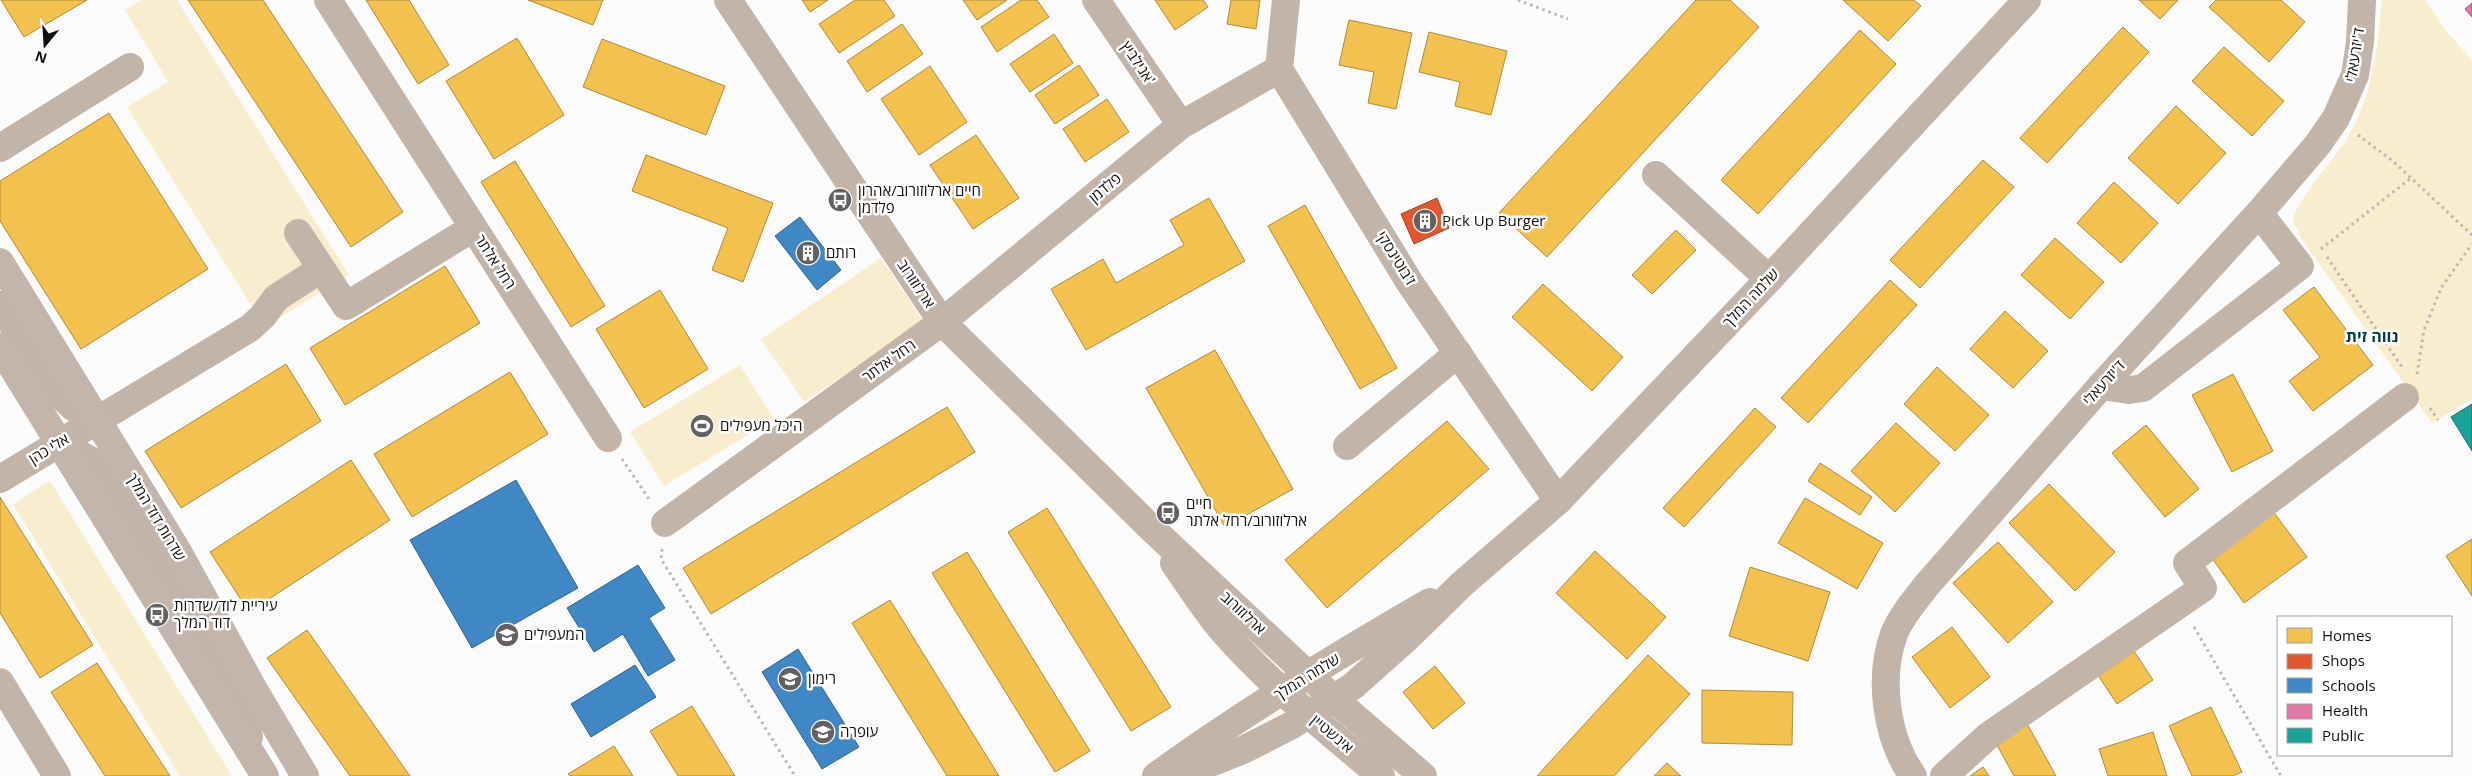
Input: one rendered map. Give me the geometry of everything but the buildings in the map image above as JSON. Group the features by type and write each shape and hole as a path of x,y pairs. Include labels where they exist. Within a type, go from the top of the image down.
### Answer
{"main road":[{"name":"שדרות דוד המלך","path":"0,262 177,550 254,690 305,776"},
{"path":"0,347 262,770"}],"street":[{"name":"רחל אלתר","path":"328,0 608,438"},
{"name":"ארלוזורוב","path":"728,0 942,322 1151,528 1334,698"},
{"name":"אנילביץ'","path":"1096,0 1181,125"},
{"path":"1278,69 1286,0"},
{"name":"שלמה המלך","path":"1178,776 1244,750 1309,714 1382,662 1462,584 1558,501 1769,279 2027,0"},
{"name":"ד'יזרעאלי","path":"1912,776 1906,767 1894,737 1888,709 1886,686 1888,660 1894,634 1906,613 1926,586 2100,386 2259,213 2318,144 2336,118 2355,75 2360,42 2362,0"},
{"path":"0,148 130,67"},
{"name":"פלדמן","path":"942,322 1181,125 1278,69"},
{"name":"ז'בוטינסקי","path":"1278,69 1410,283 1558,501"},
{"path":"1656,175 1769,279"},
{"path":"2100,386 2129,390 2143,388 2300,266 2259,213"},
{"path":"298,233 346,306 473,228"},
{"name":"אלי כהן","path":"0,478 250,328 276,298 321,269"},
{"path":"0,305 53,388 73,406 98,420"},
{"name":"רחל אלתר","path":"665,523 942,322"},
{"path":"1348,446 1458,353"},
{"path":"1944,776 1988,736 2203,588 2187,563 2414,388"},
{"name":"ארלוזורוב","path":"1151,528 1204,608 1283,692"},
{"name":"שלמה המלך","path":"1156,776 1197,746 1309,675 1462,584"},
{"path":"0,682 57,776"},
{"name":"אינשטיין","path":"1283,692 1381,776"},
{"name":"אינשטיין","path":"1334,698 1424,776"}],"path":[{"path":"1518,0 1568,18"},
{"path":"2336,118 2411,178 2472,235"},
{"path":"2300,266 2411,178"},
{"path":"2414,388 2419,355 2441,288 2472,244"},
{"path":"2321,249 2414,388 2438,420"},
{"path":"608,438 665,523 661,559 795,776"},
{"path":"2180,604 2281,776"}],"shaded area":[{"path":"141,0 177,0 349,275 265,327 127,107 168,82 125,10"},
{"path":"2382,0 2425,0 2446,31 2472,60 2472,399 2432,423 2301,238 2293,220 2301,202 2350,134 2361,111 2374,63"},
{"path":"881,258 924,322 804,402 761,339"},
{"name":"היכל מעפילים","path":"740,365 774,419 664,486 630,432"},
{"path":"50,481 232,776 180,776 13,504"}],"place":[{"name":"חיים ארלוזורוב/אהרון פלדמן","path":"840,200"},
{"name":"Pick Up Burger","path":"1425,221"},
{"name":"רותם","path":"808,253"},
{"name":"היכל מעפילים","path":"702,426"},
{"name":"חיים ארלוזורוב/רחל אלתר","path":"1168,513"},
{"name":"עיריית לוד/שדרות דוד המלך","path":"157,615"},
{"name":"המעפילים","path":"507,635"},
{"name":"רימון","path":"790,679"},
{"name":"עופרה","path":"823,732"}],"district":[{"name":"נווה זית","path":"2372,336"}]}
